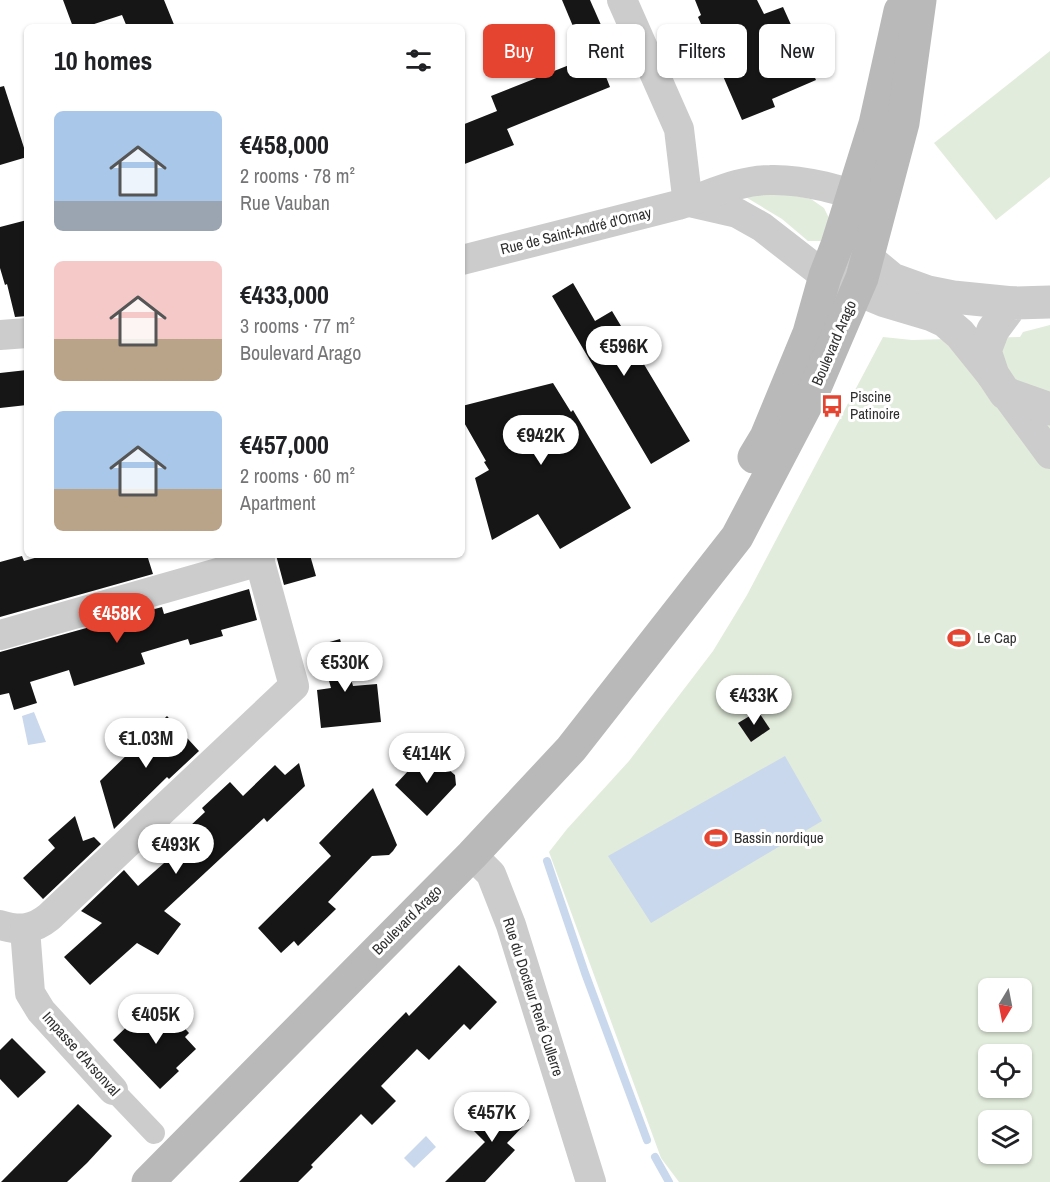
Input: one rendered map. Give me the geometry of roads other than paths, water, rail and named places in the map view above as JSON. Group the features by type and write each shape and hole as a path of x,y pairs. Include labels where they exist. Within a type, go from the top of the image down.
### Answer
{"main road":[{"name":"Boulevard Arago","path":"148,1182 472,855 571,749 736,537 814,390 868,259 867,199 875,124 902,0"},
{"name":"Boulevard Arago","path":"652,646 766,437 805,344 825,276 837,245 867,199 903,123 920,0"}],"street":[{"path":"622,0 679,129 689,202"},
{"name":"Rue de Saint-André d'Ornay","path":"465,259 689,202 743,182 771,180 804,183 867,199"},
{"name":"Rue de Saint-André d'Ornay","path":"689,202 737,213 762,227 825,276"},
{"path":"837,245 868,259 892,279 928,292 1013,303 1050,302"},
{"path":"825,276 885,301 945,321 960,334 1050,454"},
{"path":"1013,303 993,330 985,351 999,384 1050,409"},
{"path":"0,335 24,333"},
{"path":"0,635 259,558 294,686 49,917 39,925 13,927"},
{"name":"Rue du Docteur René Cullerre","path":"472,855 491,873 511,925 584,1180"},
{"name":"Impasse d'Arsonval","path":"13,927 30,993 41,1011 154,1133"}],"water":[{"path":"34,712 46,742 28,745 22,716"},
{"name":"Bassin nordique","path":"785,756 822,821 651,923 608,856"},
{"path":"426,1136 436,1147 414,1168 404,1158"}],"waterway":[{"path":"547,861 585,973 647,1140"},
{"path":"655,1157 669,1182"}],"place":[{"name":"Piscine Patinoire","path":"832,406"},
{"name":"Le Cap","path":"959,638"},
{"name":"Bassin nordique","path":"716,838"}]}
